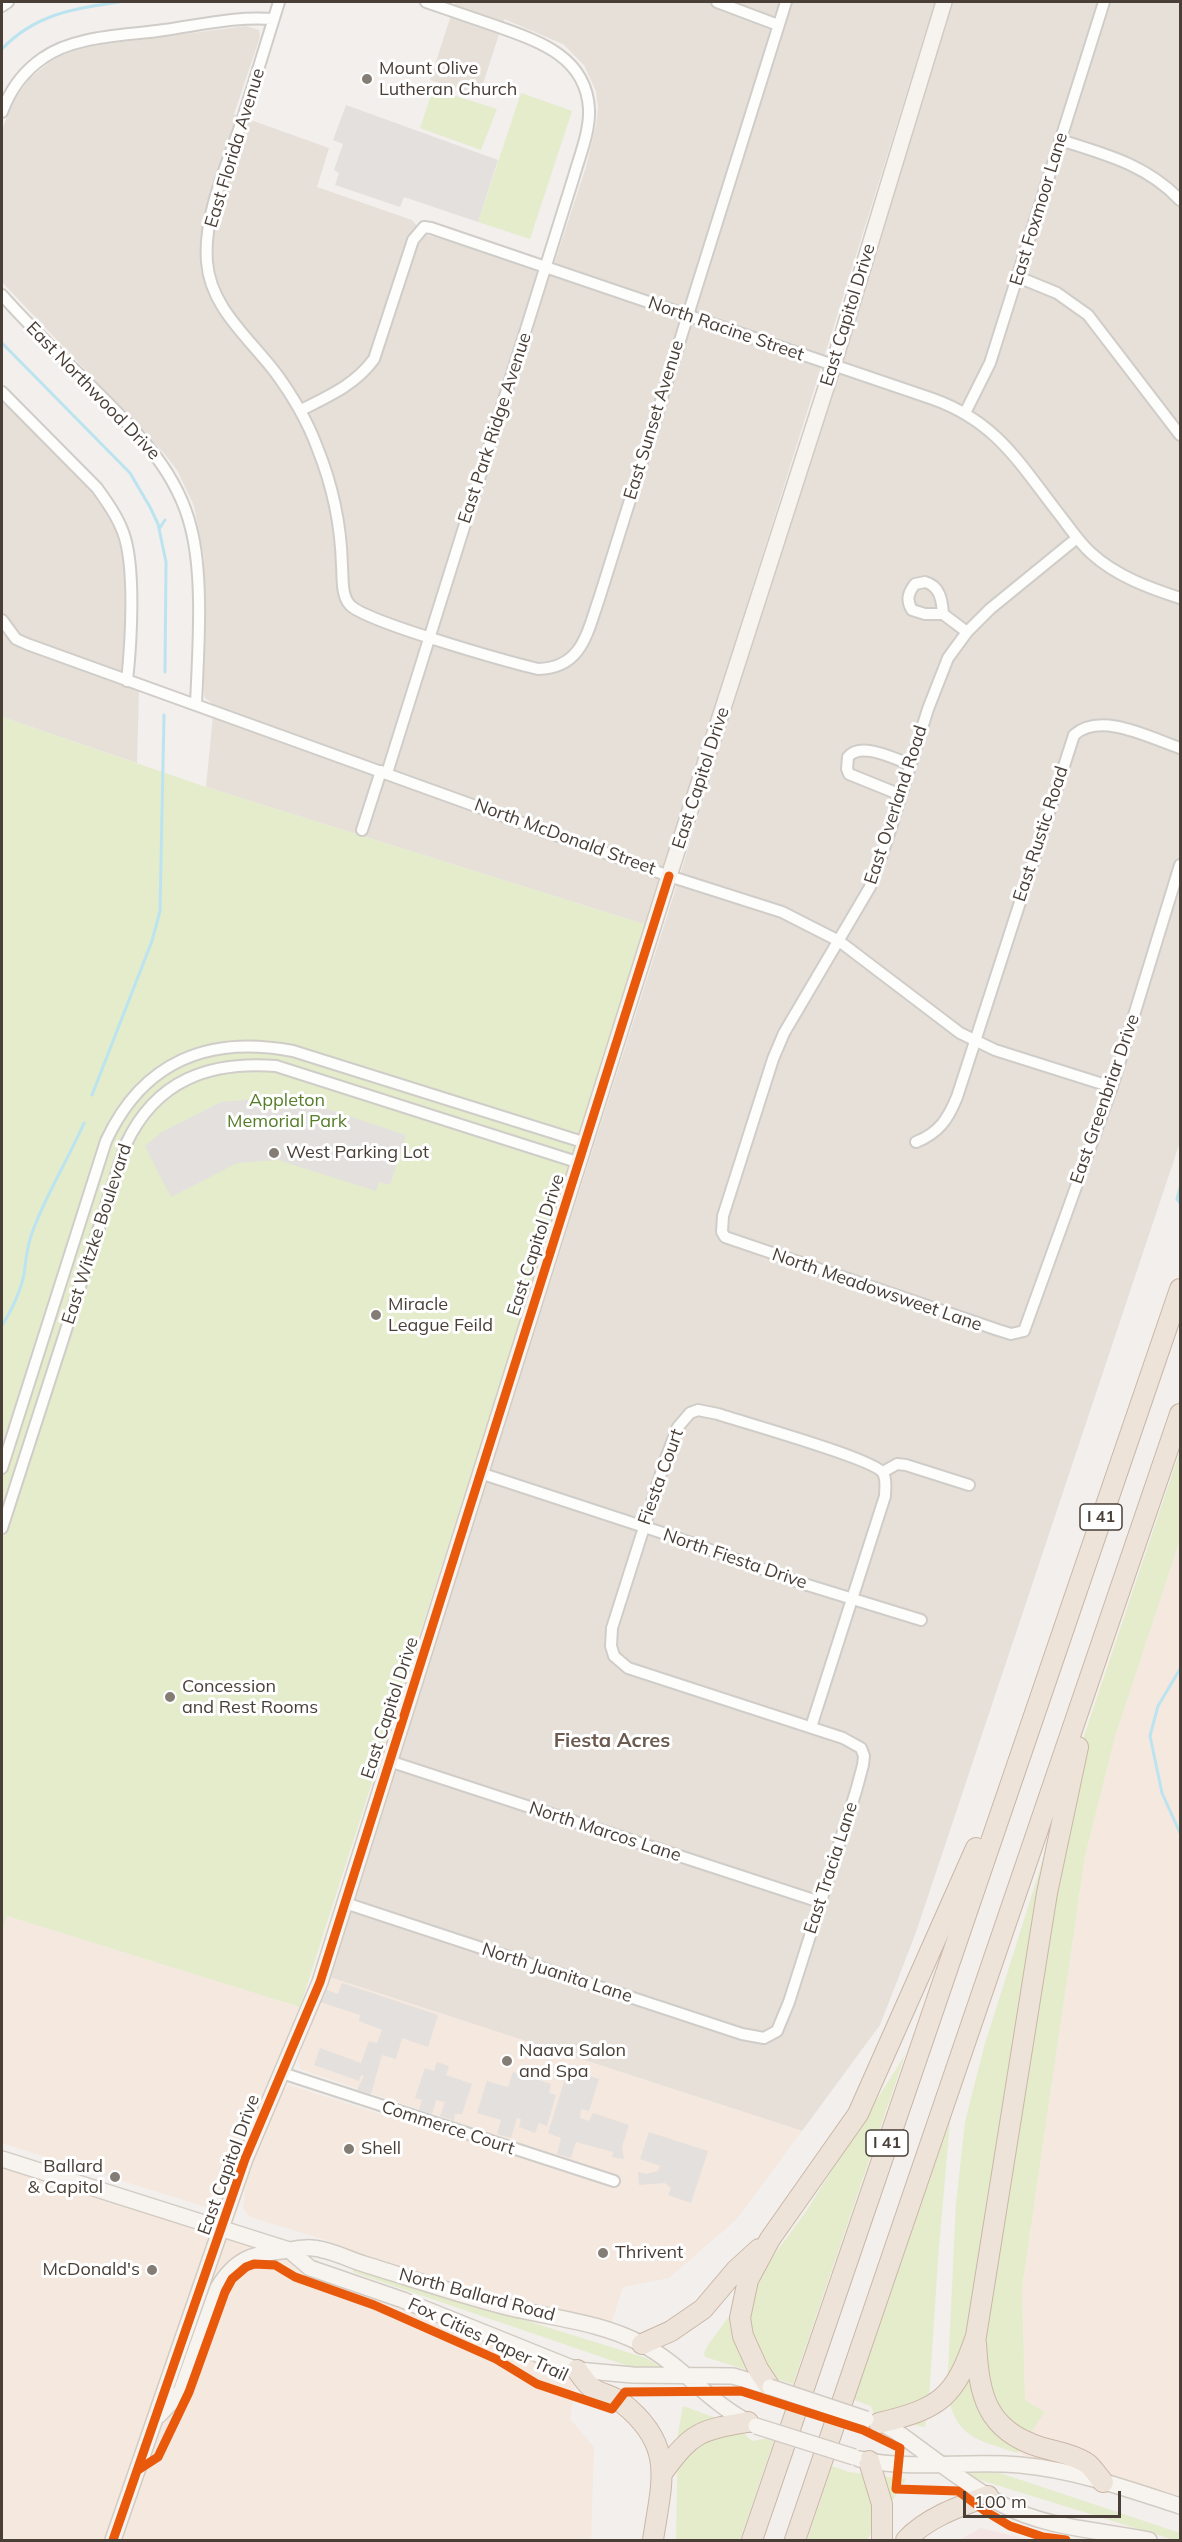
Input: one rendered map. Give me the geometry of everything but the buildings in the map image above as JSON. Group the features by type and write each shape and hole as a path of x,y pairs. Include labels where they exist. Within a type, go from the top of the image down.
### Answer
{"highway":[{"name":"I 41","path":"752,2541 1180,1289"},
{"name":"I 41","path":"795,2541 1180,1414"},
{"path":"1103,2482 1087,2464 1024,2441 1005,2430 990,2413 979,2386 976,2336 1047,1893 1073,1764 1102,1670 1105,1634"},
{"path":"770,2388 747,2348 740,2318 748,2280 770,2238 858,2114 983,1834 998,1793 1023,1745"},
{"path":"642,2344 671,2331 704,2309 736,2271 770,2238"},
{"path":"873,2421 915,2414 932,2406 945,2396 960,2376 976,2336"},
{"path":"577,2370 591,2388 619,2400 635,2414 653,2436 659,2448 663,2472 653,2541"},
{"path":"663,2472 680,2448 696,2435 710,2428 752,2424"},
{"path":"861,2459 882,2504 882,2541"},
{"path":"906,2541 918,2529 934,2519 988,2496"}],"street":[{"path":"2,6 8,2"},
{"name":"East Florida Avenue","path":"279,2 215,202 207,245 207,264 212,285 224,310 274,370 301,410 317,445 334,504 342,551 345,595 350,605 365,615 430,636"},
{"name":"East Park Ridge Avenue","path":"362,830 430,636 545,267 587,128 589,110 583,82 572,65 551,47 426,2"},
{"path":"717,2 778,25"},
{"name":"East Sunset Avenue","path":"430,636 538,669 559,666 570,660 579,650 599,599 786,2"},
{"name":"East Capitol Drive","path":"113,2541 249,2148 320,1982 669,876 833,366 944,2"},
{"name":"East Foxmoor Lane","path":"965,412 990,363 1104,2"},
{"path":"2,111 16,84 29,69 44,57 73,44 241,19 273,19"},
{"path":"1060,140 1132,164 1157,179 1180,198"},
{"name":"North Racine Street","path":"301,410 353,383 365,372 374,359 407,256 417,233 424,227 431,228 933,399 965,412 984,425 1002,442 1090,553 1124,576 1180,597"},
{"path":"1018,277 1057,293 1088,315 1180,435"},
{"name":"East Northwood Drive","path":"2,295 130,425 161,460 178,491 192,530 198,574 196,705"},
{"path":"2,392 97,488 107,501 124,534 130,578 130,652 127,681"},
{"name":"East Overland Road","path":"731,1240 722,1232 723,1216 773,1059 784,1033 875,875 942,670 967,632 990,609 1077,538"},
{"path":"943,614 967,632"},
{"name":"North McDonald Street","path":"2,620 16,639 27,644 669,876 782,912 839,941 938,1018 975,1041 1038,1065 1112,1087"},
{"name":"East Rustic Road","path":"975,1041 1074,735 1091,725 1102,724 1180,748"},
{"path":"901,795 849,774 847,762 852,752 866,750 910,764"},
{"name":"East Greenbriar Drive","path":"1024,1331 1112,1087 1180,865"},
{"path":"916,1142 935,1132 951,1113 975,1041"},
{"name":"East Witzke Boulevard","path":"2,1468 106,1141 114,1123 133,1097 171,1065 224,1047 263,1045 293,1051 586,1143"},
{"name":"East Witzke Boulevard","path":"2,1528 126,1144 140,1119 161,1095 173,1086 199,1073 228,1065 276,1066 580,1163"},
{"name":"North Meadowsweet Lane","path":"731,1240 998,1330 1011,1334 1024,1331"},
{"name":"Fiesta Court","path":"812,1727 628,1668 620,1663 611,1646 612,1628 643,1527 678,1427 690,1413 698,1410 718,1414 874,1465 883,1472"},
{"path":"812,1727 885,1496 886,1482 883,1472 897,1464 906,1465 969,1485"},
{"name":"North Fiesta Drive","path":"480,1473 921,1620"},
{"name":"East Tracia Lane","path":"771,2036 777,2031 785,2013 856,1791 864,1756 856,1743 812,1727"},
{"name":"North Marcos Lane","path":"389,1761 820,1902"},
{"name":"North Juanita Lane","path":"345,1903 742,2034 755,2037 771,2036"},
{"name":"Commerce Court","path":"282,2073 614,2181"},
{"name":"North Ballard Road","path":"2,2159 289,2250 313,2248 503,2307 590,2324 642,2344 690,2377 726,2410 752,2424 861,2459 899,2465 942,2466 981,2463 1021,2465 1062,2471 1180,2506"},
{"path":"157,2417 181,2392 218,2288 228,2274 242,2261 252,2256 289,2250"},
{"name":"North Ballard Road","path":"289,2250 310,2268 400,2299 577,2370 611,2374 733,2376 873,2421 897,2431 942,2466 1004,2506 1036,2519 1149,2541"}],"shaded area":[{"path":"453,2 935,2 647,925 206,787 214,705 205,698 204,694 204,559 194,506 177,470 163,452 2,282 2,130 13,102 29,79 55,58 84,47 246,26 259,30 260,37 234,114 329,148 317,187 412,220 425,235 449,240 550,276 586,167 596,125 598,107 596,91 584,65 563,44 504,19 479,96 430,80 455,3"},
{"path":"953,2 1180,2 1180,1142 915,1935 880,2025 802,2131 329,1977 668,913"},
{"path":"346,105 498,160 478,222 404,197 400,207 335,185 339,173 334,170 343,144 333,140"},
{"path":"2,400 87,484 105,506 118,536 124,562 123,685 139,691 137,763 2,717"},
{"name":"West Parking Lot","path":"288,1096 406,1135 390,1185 379,1182 376,1191 278,1160 237,1163 171,1197 145,1146 162,1132 221,1102"},
{"path":"1180,1540 1180,2515 1133,2493 1017,2453 1045,2412 1025,2400 1022,2288 1085,1856 1115,1737"},
{"path":"7,1916 300,2007 247,2130 219,2207 212,2209 2,2143 2,1932"},
{"path":"329,1977 802,2131 736,2220 669,2278 623,2287 609,2330 373,2260 326,2240 250,2217 243,2208 246,2184 260,2143 284,2089 289,2085 463,2140 468,2126 300,2069 298,2060"},
{"path":"342,1983 438,2015 428,2047 402,2038 396,2059 382,2055 371,2094 357,2090 364,2076 361,2075 359,2081 314,2065 320,2048 361,2063 369,2041 377,2043 382,2030 359,2021 360,2015 320,2002 325,1987 338,1994"},
{"path":"437,2062 449,2066 446,2075 472,2084 462,2114 455,2114 454,2121 440,2116 445,2102 436,2100 432,2114 419,2110 422,2100 415,2098 425,2068 434,2071"},
{"path":"568,2069 599,2079 589,2111 581,2109 580,2118 589,2121 593,2113 629,2125 622,2147 624,2159 612,2157 613,2152 576,2142 571,2158 557,2154 561,2138 548,2133"},
{"path":"513,2072 551,2084 549,2093 556,2095 547,2126 539,2123 535,2133 519,2127 521,2119 517,2118 511,2138 497,2134 501,2120 477,2113 487,2081 508,2087"},
{"path":"649,2132 708,2151 691,2203 668,2195 671,2188 665,2183 639,2185 638,2172 646,2174 658,2171 660,2166 640,2159"},
{"path":"2,2159 289,2250 310,2268 577,2370 570,2419 594,2447 591,2540 2,2540"},
{"path":"981,2528 1030,2540 959,2540"}],"green space":[{"path":"433,89 497,109 481,150 420,128"},
{"path":"521,93 572,111 530,239 478,222"},
{"name":"Appleton Memorial Park","path":"2,717 206,787 647,925 300,2007 7,1916 2,1932"},
{"path":"1180,1451 1180,1540 1115,1737 1085,1856 1022,2288 1025,2400 1045,2412 1017,2453 980,2440 963,2429 951,2408 947,2393 956,2203 965,2122 984,2047 1050,1837"},
{"path":"905,2055 793,2384 705,2357 704,2353 708,2345 805,2213"},
{"path":"950,2121 925,2427 875,2416 871,2406 854,2400"},
{"path":"354,2267 646,2358 667,2371 672,2381 353,2272"},
{"path":"683,2406 735,2425 752,2441 775,2437 740,2540 676,2540 678,2433"},
{"path":"934,2451 1180,2533 1180,2540 961,2474"},
{"path":"832,2466 849,2472 906,2479 867,2540 807,2540"}],"waterway":[{"path":"2,49 14,37 41,21 86,7 119,2"},
{"path":"2,343 130,473 150,507 158,524 166,562 165,672"},
{"path":"159,529 165,520"},
{"path":"92,1095 152,941 160,911 164,715"},
{"path":"2,1325 21,1287 29,1243 38,1219 84,1123"},
{"path":"1180,1188 1177,1199 1180,1203"},
{"path":"1180,1669 1158,1706 1150,1736 1162,1793 1180,1833"}],"cycle path":[{"path":"113,2540 245,2159 320,1982 669,876"},
{"name":"Fox Cities Paper Trail","path":"138,2470 158,2457 189,2392 225,2292 232,2279 246,2267 254,2264 275,2265 295,2277 374,2305 496,2359 537,2384 612,2409 625,2392 741,2391 863,2430 900,2448 896,2489 958,2491 1010,2526 1043,2537 1066,2540"}],"place":[{"name":"Mount Olive Lutheran Church","path":"367,79"},
{"name":"West Parking Lot","path":"274,1153"},
{"name":"Miracle League Feild","path":"376,1315"},
{"name":"Concession and Rest Rooms","path":"170,1697"},
{"name":"Naava Salon and Spa","path":"507,2061"},
{"name":"Shell","path":"349,2149"},
{"name":"Ballard & Capitol","path":"115,2177"},
{"name":"Thrivent","path":"603,2253"},
{"name":"McDonald's","path":"152,2270"}],"district":[{"name":"Fiesta Acres","path":"612,1741"}]}
